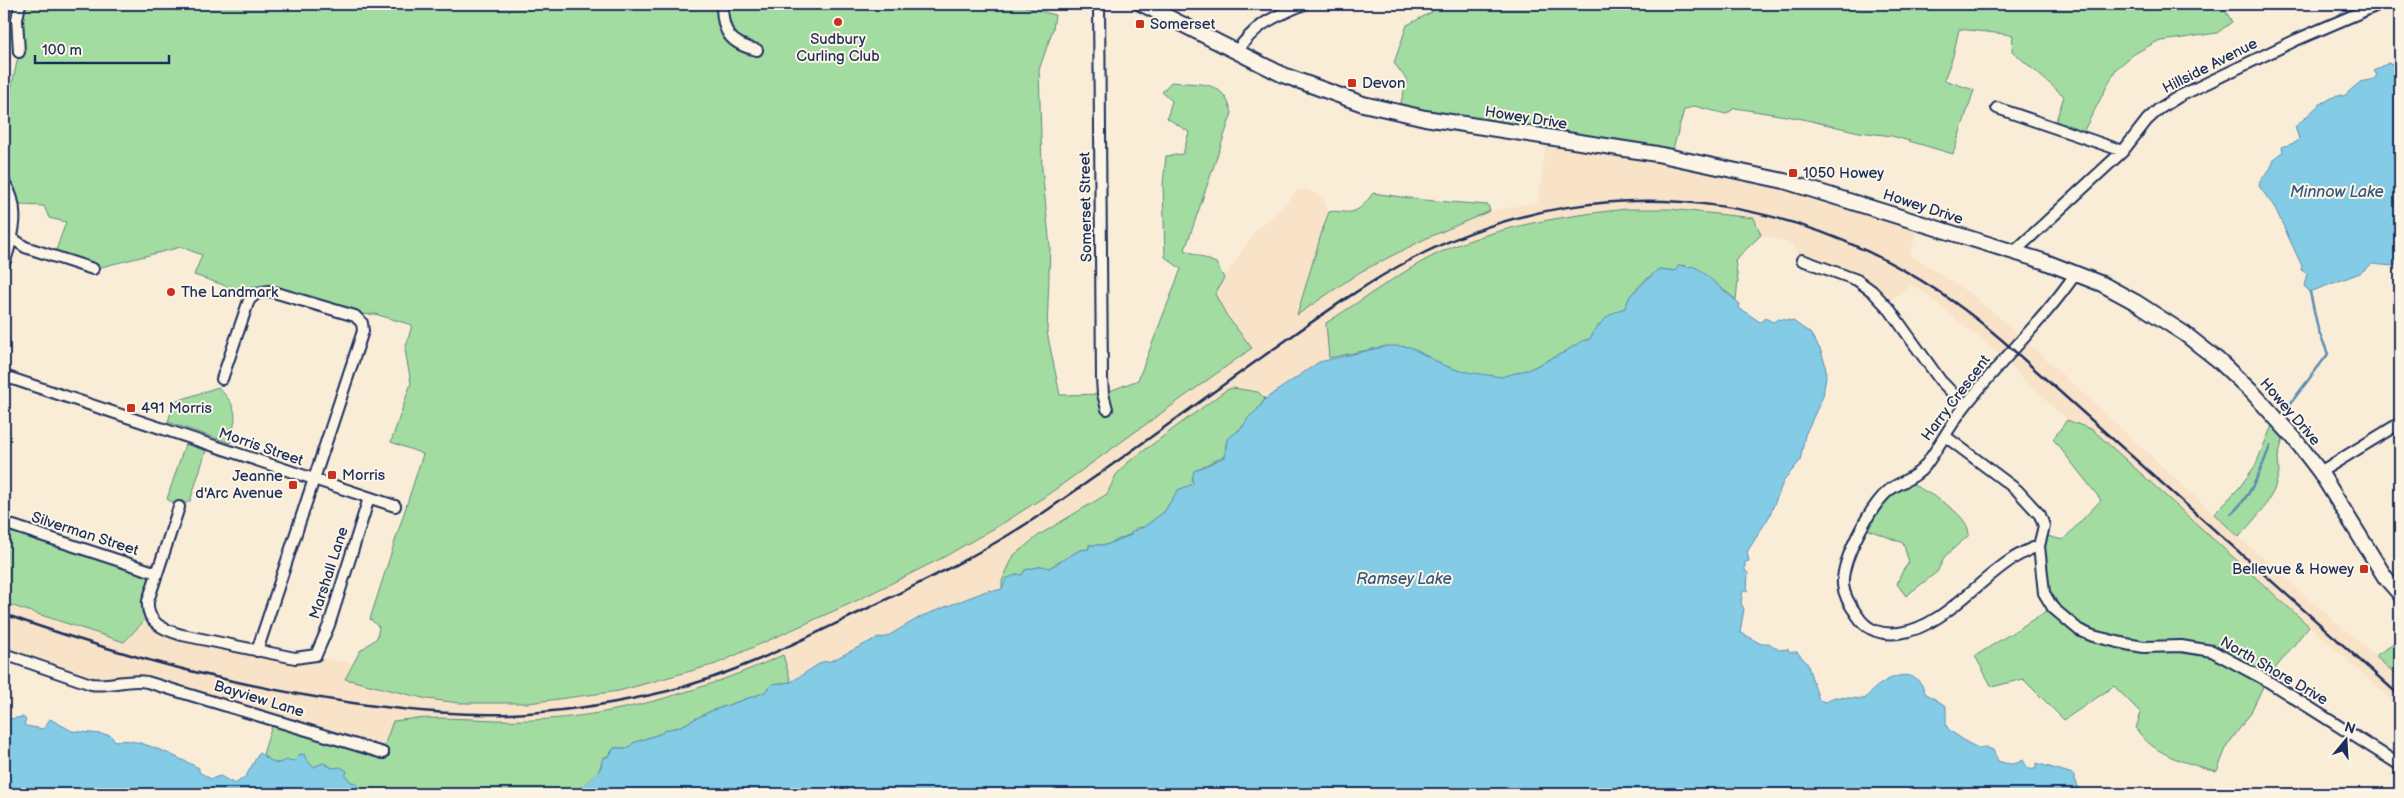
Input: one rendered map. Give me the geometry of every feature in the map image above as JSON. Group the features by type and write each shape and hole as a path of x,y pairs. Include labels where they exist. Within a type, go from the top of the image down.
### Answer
{"main road":[{"name":"Howey Drive","path":"1142,4 1302,83 1381,109 1425,118 1657,154 1756,175 1814,189 2076,273 2137,303 2218,360 2268,408 2320,472 2385,577 2400,594"}],"street":[{"path":"19,52 17,19 20,4"},
{"path":"722,4 722,17 732,39 741,46 757,50"},
{"name":"Somerset Street","path":"1099,4 1102,394 1108,409"},
{"path":"1236,52 1258,26 1304,4"},
{"name":"Hillside Avenue","path":"2014,252 2123,151 2147,120 2159,109 2178,97 2296,40 2380,4"},
{"path":"1997,108 2123,151"},
{"path":"4,182 13,198 15,224 8,237 4,264"},
{"path":"8,237 25,247 93,269"},
{"path":"1802,260 1857,280 1872,292 1890,310 1940,380 1965,406"},
{"name":"Harry Crescent","path":"2039,546 2028,549 1939,616 1913,630 1901,633 1877,632 1868,628 1852,608 1843,585 1844,572 1870,513 1882,497 1895,486 1924,468 1965,406 2076,273"},
{"path":"179,507 148,601 150,615 154,623 168,631 257,651 363,331 362,323 355,316 270,291 257,293 249,300 222,379"},
{"name":"Morris Street","path":"4,376 395,506"},
{"path":"2320,472 2400,423"},
{"name":"North Shore Drive","path":"1945,436 2017,490 2040,515 2044,526 2039,546 2044,593 2053,608 2079,630 2093,636 2144,647 2181,646 2212,651 2266,680 2400,765"},
{"name":"Marshall Lane","path":"257,651 295,658 316,655 329,625 369,498"},
{"name":"Silverman Street","path":"4,523 157,573"},
{"name":"Bayview Lane","path":"4,654 91,684 103,686 126,680 147,682 382,753"}],"shaded area":[{"path":"1547,136 1680,158 1920,223 1910,254 1974,296 2022,337 2239,537 2400,678 2400,708 2093,430 2067,420 1984,342 1912,284 1885,304 1873,291 1802,260 1791,244 1761,235 1754,218 1530,223 1478,238 1426,260 1326,323 1329,358 1319,362 1265,399 1258,392 1226,390 1116,475 1107,494 1039,535 1001,586 1002,589 993,592 989,590 922,616 886,637 877,638 830,661 822,662 791,682 783,655 719,682 685,693 613,710 569,717 506,721 415,717 383,752 147,682 103,685 4,654 4,603 83,628 149,616 182,636 352,663 345,678 427,699 460,703 528,703 575,698 662,680 716,664 856,601 944,557 1046,496 1124,439 1241,334 1219,303 1215,294 1258,227 1283,207 1296,191 1307,189 1323,198 1329,212 1297,314 1360,272 1427,238 1490,211 1538,202"}],"green space":[{"path":"21,4 47,4 54,6 56,4 1016,4 1055,15 1053,29 1039,70 1042,169 1050,247 1047,332 1060,395 1102,394 1138,380 1181,269 1165,257 1163,184 1166,156 1183,154 1189,132 1167,118 1172,101 1162,92 1171,82 1202,84 1217,89 1228,102 1232,113 1185,250 1216,263 1224,278 1215,294 1227,316 1252,348 1046,496 1000,525 944,557 856,601 716,664 619,691 528,703 460,703 427,699 345,679 360,651 377,638 379,627 370,619 423,454 391,442 411,383 405,350 412,325 375,314 355,315 270,291 253,295 194,275 202,255 181,247 93,269 54,256 66,222 49,218 44,206 20,205 14,186 4,172 4,137 9,126 6,111 19,53"},
{"path":"1430,4 2225,4 2222,5 2232,22 2217,33 2156,42 2134,54 2116,69 2081,136 2054,127 2064,96 2012,51 2013,35 1959,29 1953,56 1944,80 1974,90 1953,154 1892,136 1859,132 1798,118 1735,108 1726,114 1694,106 1684,110 1671,156 1398,113 1407,80 1394,63 1407,25 1432,12"},
{"path":"1373,193 1423,200 1488,205 1490,211 1427,238 1360,272 1297,315 1329,212 1355,211 1364,205"},
{"path":"1626,209 1670,209 1754,218 1761,235 1735,260 1738,281 1736,300 1711,280 1683,265 1675,271 1660,269 1644,281 1630,296 1625,308 1613,313 1604,320 1590,339 1582,341 1563,353 1530,369 1501,378 1460,371 1443,365 1419,352 1387,346 1329,358 1326,323 1425,260 1473,239 1498,231 1548,220"},
{"path":"218,387 233,407 235,418 230,443 168,422 174,402"},
{"path":"1233,388 1258,392 1265,399 1252,416 1226,443 1225,457 1194,471 1194,484 1178,490 1164,512 1144,527 1136,528 1131,534 1106,545 1089,545 1089,549 1080,550 1049,568 1039,567 1025,570 1022,575 1002,589 1002,581 1014,555 1039,535 1107,494 1116,475 1127,463 1226,390"},
{"path":"2276,416 2286,428 2278,457 2279,473 2274,490 2264,508 2239,537 2214,514 2239,488 2255,466"},
{"path":"2067,420 2093,430 2309,626 2266,680 2250,714 2227,746 2217,771 2172,757 2151,745 2136,728 2141,713 2114,686 2064,720 2023,679 1992,687 1975,656 2045,612 2051,605 2045,593 2043,535 2063,540 2101,500 2053,439"},
{"path":"185,444 206,451 190,501 179,507 167,499"},
{"path":"1909,482 1955,511 1967,527 1969,535 1945,556 1937,572 1906,596 1897,584 1909,562 1903,543 1864,528 1876,506"},
{"path":"4,522 157,572 149,616 124,642 4,603"},
{"path":"2400,640 2400,678 2375,656"},
{"path":"783,655 791,682 773,684 763,693 711,711 679,727 665,730 662,733 633,743 628,748 614,748 609,755 603,758 599,771 580,790 572,794 361,794 359,789 337,769 327,764 312,767 300,754 295,762 274,763 263,754 274,719 382,752 393,721 427,718 533,720 598,713 630,707 692,690"}],"water":[{"name":"Minnow Lake","path":"2388,63 2400,65 2400,262 2393,266 2372,264 2360,273 2310,292 2304,286 2307,273 2301,270 2302,266 2275,208 2259,186 2260,182 2270,169 2275,158 2283,152 2282,147 2297,142 2299,139 2295,127 2319,105 2337,95 2344,96 2360,82 2374,79 2377,75 2374,71"},
{"name":"Ramsey Lake","path":"1679,265 1692,266 1699,269 1740,304 1739,308 1760,322 1765,318 1773,322 1779,319 1793,321 1810,333 1820,349 1825,363 1826,376 1823,396 1805,435 1800,461 1784,480 1769,517 1747,552 1749,561 1745,562 1745,570 1748,573 1747,591 1743,591 1741,603 1744,609 1740,632 1761,644 1769,643 1779,650 1788,649 1789,652 1797,652 1807,663 1819,700 1826,702 1834,697 1865,699 1887,680 1905,675 1914,677 1920,683 1925,693 1946,706 1946,725 1949,730 1978,748 1985,747 1993,750 1998,761 2010,764 2023,760 2028,769 2036,769 2036,763 2073,774 2081,794 572,794 600,769 604,758 610,755 614,748 628,748 633,743 662,733 665,730 679,727 711,711 763,693 773,684 791,682 822,662 831,661 877,638 886,637 922,616 989,590 1002,589 1006,579 1018,574 1022,575 1025,570 1043,566 1049,568 1080,550 1089,549 1089,545 1106,545 1131,535 1131,532 1144,527 1164,512 1178,490 1193,484 1194,471 1225,457 1227,439 1242,428 1248,418 1260,407 1265,399 1319,362 1387,346 1399,346 1410,347 1443,365 1460,371 1501,377 1530,369 1563,353 1582,341 1590,339 1604,320 1613,313 1625,308 1630,296 1656,271 1660,269 1675,271"},
{"path":"23,717 26,720 24,724 26,726 43,729 50,719 72,731 110,735 115,741 124,740 146,745 199,768 199,772 211,779 220,776 235,784 246,776 259,753 276,764 287,760 295,761 300,754 305,755 305,758 313,767 323,763 332,768 340,767 346,770 347,773 345,775 351,782 356,783 361,794 4,794 4,720"}],"waterway":[{"path":"2287,408 2328,354 2318,329 2310,292"},
{"path":"2231,514 2250,491 2270,446"}],"railway":[{"path":"4,614 90,643 176,667 264,688 353,703 462,714 506,714 563,710 633,699 668,691 718,676 790,646 930,578 999,541 1072,493 1325,313 1359,290 1412,259 1488,227 1565,207 1643,201 1720,206 1795,223 1868,252 1937,291 2002,340 2400,696"}],"place":[{"name":"Sudbury Curling Club","path":"838,22"},
{"name":"Somerset","path":"1140,24"},
{"name":"Devon","path":"1352,83"},
{"name":"1050 Howey","path":"1793,173"},
{"name":"The Landmark","path":"171,292"},
{"name":"491 Morris","path":"131,408"},
{"name":"Morris","path":"332,475"},
{"name":"Jeanne d'Arc Avenue","path":"293,485"},
{"name":"Bellevue & Howey","path":"2364,569"}]}
